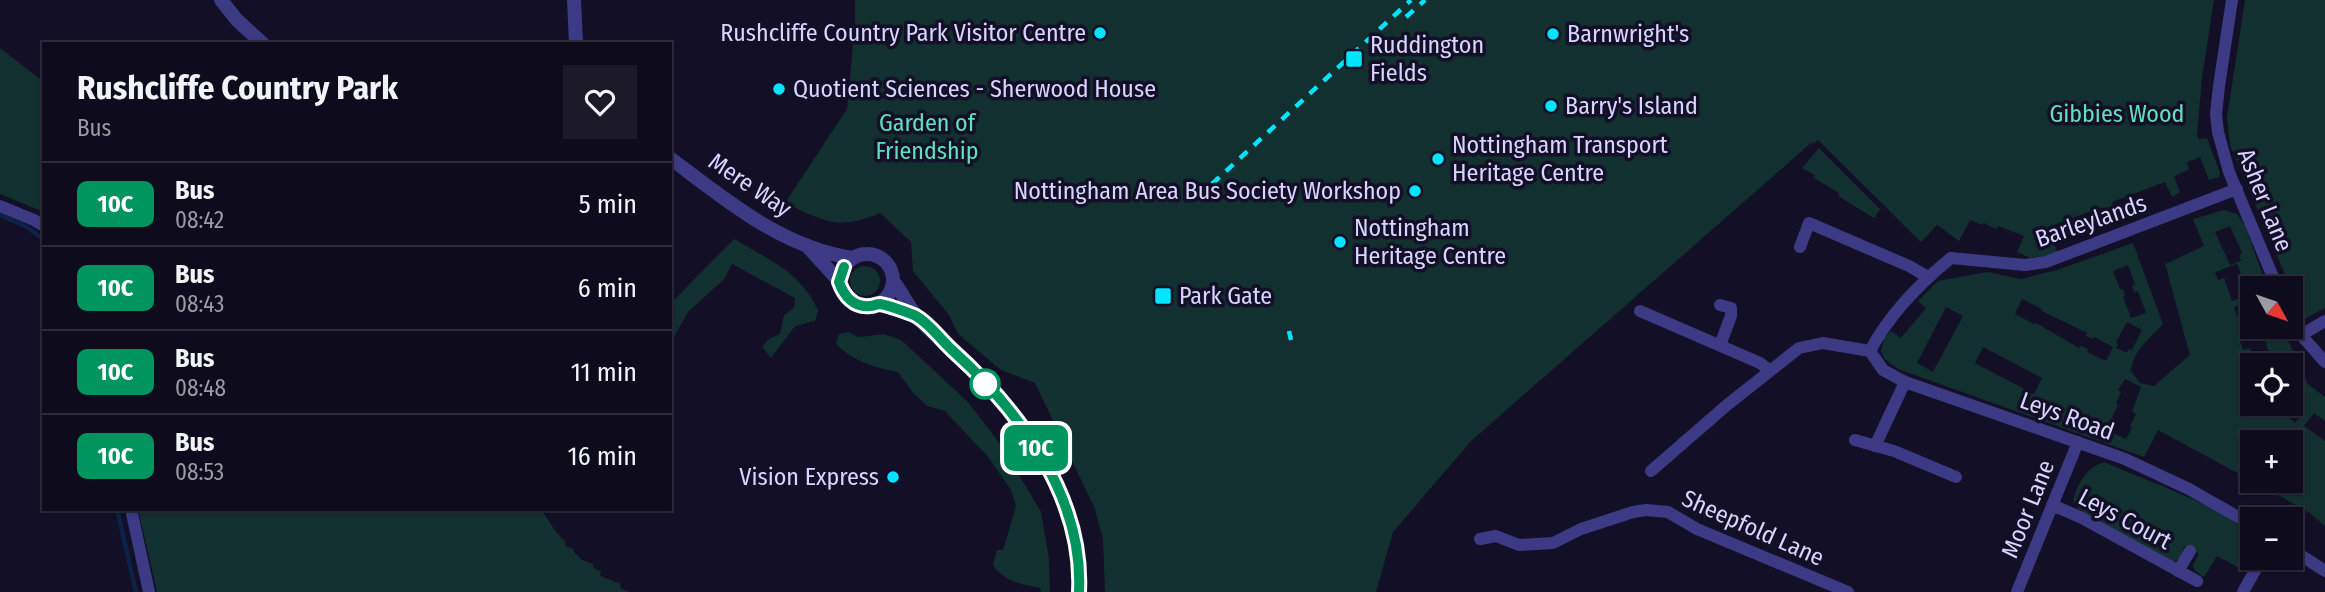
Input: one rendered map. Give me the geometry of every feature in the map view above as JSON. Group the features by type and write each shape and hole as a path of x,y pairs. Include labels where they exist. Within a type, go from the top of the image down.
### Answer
{"street":[{"path":"221,0 236,19 261,42"},
{"path":"574,0 576,42"},
{"name":"Asher Lane","path":"2232,0 2217,114 2229,173 2273,276"},
{"name":"Mere Way","path":"672,160 739,210 807,247 852,258"},
{"name":"Barleylands","path":"1870,351 1879,335 1928,277 1951,258 2025,265 2046,262 2237,189"},
{"path":"0,206 42,225"},
{"path":"1800,247 1809,223 1928,277"},
{"name":"Mere Way","path":"807,247 839,282"},
{"path":"863,254 879,257 892,271 891,290 879,304 869,307 859,305 844,295 839,282 844,267 852,258 863,254"},
{"path":"893,281 916,316 962,358 995,395 1045,463 1064,501 1075,534 1080,574 1079,592"},
{"path":"879,304 916,316"},
{"path":"1720,305 1731,308 1731,316 1720,345"},
{"path":"1640,311 1760,363 1769,370"},
{"path":"2303,334 2325,321"},
{"path":"2303,337 2325,362"},
{"path":"1651,471 1769,370 1799,348 1823,343 1870,351"},
{"name":"Leys Road","path":"1870,351 1882,370 1905,382 2124,459 2189,489 2240,519"},
{"path":"1875,446 1905,382"},
{"path":"1855,440 1894,451 1956,477"},
{"name":"Moor Lane","path":"2017,592 2078,442"},
{"name":"Leys Court","path":"2052,505 2082,518 2197,581"},
{"path":"131,511 149,592"},
{"name":"Sheepfold Lane","path":"1480,539 1496,536 1519,545 1553,543 1581,529 1633,512 1668,512 1697,529 1848,592"},
{"name":"Leys Court","path":"2178,571 2190,551"},
{"path":"2303,557 2325,571"},
{"path":"2243,592 2255,570"}],"green space":[{"path":"855,0 2214,0 2197,134 2198,139 2207,138 2220,173 2219,177 2209,180 2200,157 2187,162 2189,170 2174,176 2180,192 2172,197 2165,182 2112,202 2118,217 2108,222 2102,207 2048,227 2058,254 2031,258 2017,252 2024,236 1998,226 1996,229 1970,220 1959,241 1937,225 1921,242 1818,140 1811,143 1471,441 1393,532 1376,592 1105,592 1103,539 1095,509 1035,383 1001,370 958,334 949,315 913,271 911,242 880,213 853,222 831,222 785,203 847,109"},
{"path":"2245,0 2325,0 2325,308 2304,319 2303,276 2286,276 2230,145 2227,117"},
{"path":"0,48 42,80 42,211 0,194"},
{"path":"1819,148 1880,209 1874,218 1838,196 1839,193 1802,168"},
{"path":"2224,210 2237,214 2245,226 2263,276 2242,276 2237,264 2215,272 2218,280 2224,278 2232,301 2240,298 2240,305 2234,307 2240,324 2238,336 2243,350 2250,348 2252,353 2240,353 2240,416 2287,416 2295,423 2305,410 2303,373 2308,384 2325,397 2325,421 2314,413 2304,426 2325,441 2325,526 2303,507 2274,493 2303,493 2303,430 2240,430 2240,474 2158,430 2144,457 1898,369 1885,359 1881,351 1884,338 1891,331 1901,338 1926,308 1918,301 1938,281 1987,272 2021,279 2057,270 2133,243 2163,324 2139,351 2131,371 2140,383 2154,386 2190,355 2165,264 2204,246 2193,219","holes":["2230,226 2242,253 2239,255 2241,261 2230,265 2215,232","2128,265 2135,284 2132,286 2134,292 2138,291 2146,313 2131,318 2123,297 2123,289 2120,289 2113,271","2022,299 2087,333 2086,336 2113,347 2106,361 2087,352 2088,349 2081,346 2079,348 2015,314","1946,307 1963,316 1933,372 1917,363","2127,322 2142,330 2132,350 2129,349 2127,353 2116,348 2116,342","1983,347 2042,378 2034,394 1975,363","2125,379 2141,387 2132,412 2136,414 2130,426 2132,428 2126,439 2109,431 2115,419 2112,417 2121,392 2118,390"]},
{"path":"734,239 793,276 818,310 815,321 795,326 771,358 762,347 769,339 780,334 784,315 794,308 795,298 732,264 724,279 688,312 674,337 672,302"},
{"path":"865,266 876,270 880,281 876,292 865,296 854,292 850,281 854,270"},
{"path":"849,332 858,337 884,334 901,340 967,401 1001,445 1041,512 1049,559 1050,592 1041,592 1040,588 1008,579 993,565 997,550 1003,550 1016,506 1011,490 988,457 945,411 927,406 913,393 898,372 864,363 842,349 836,343 839,334"},
{"path":"2264,340 2288,340 2294,353 2269,353"},
{"path":"2104,462 2203,504 2239,525 2240,568 2217,556 2204,577 2195,571 2193,565 2199,554 2185,546 2179,559 2173,562 2078,509 2073,500 2081,482 2092,468"},
{"path":"138,511 542,511 566,542 565,546 574,549 582,560 593,564 593,568 601,571 600,576 621,584 620,588 629,592 157,592"}],"waterway":[{"path":"0,215 27,227 42,238"},
{"path":"117,511 136,592"}],"railway":[{"path":"1212,184 1411,0"},
{"path":"1406,17 1425,0"},
{"path":"1289,331 1291,340"}],"bus line":[{"name":"10C","path":"844,267 839,282 849,300 869,307 879,304 916,316 962,358 1018,424 1045,463 1064,501 1077,544 1079,592"}],"place":[{"name":"Rushcliffe Country Park Visitor Centre","path":"1100,33"},
{"name":"Barnwright's","path":"1553,34"},
{"name":"Ruddington Fields","path":"1354,59"},
{"name":"Quotient Sciences - Sherwood House","path":"779,89"},
{"name":"Barry's Island","path":"1551,106"},
{"name":"Nottingham Transport Heritage Centre","path":"1438,159"},
{"name":"Nottingham Area Bus Society Workshop","path":"1415,191"},
{"name":"Nottingham Heritage Centre","path":"1340,242"},
{"name":"Park Gate","path":"1163,296"},
{"name":"Vision Express","path":"893,477"}],"park label":[{"name":"Gibbies Wood","path":"2117,114"},
{"name":"Garden of Friendship","path":"927,137"}]}
